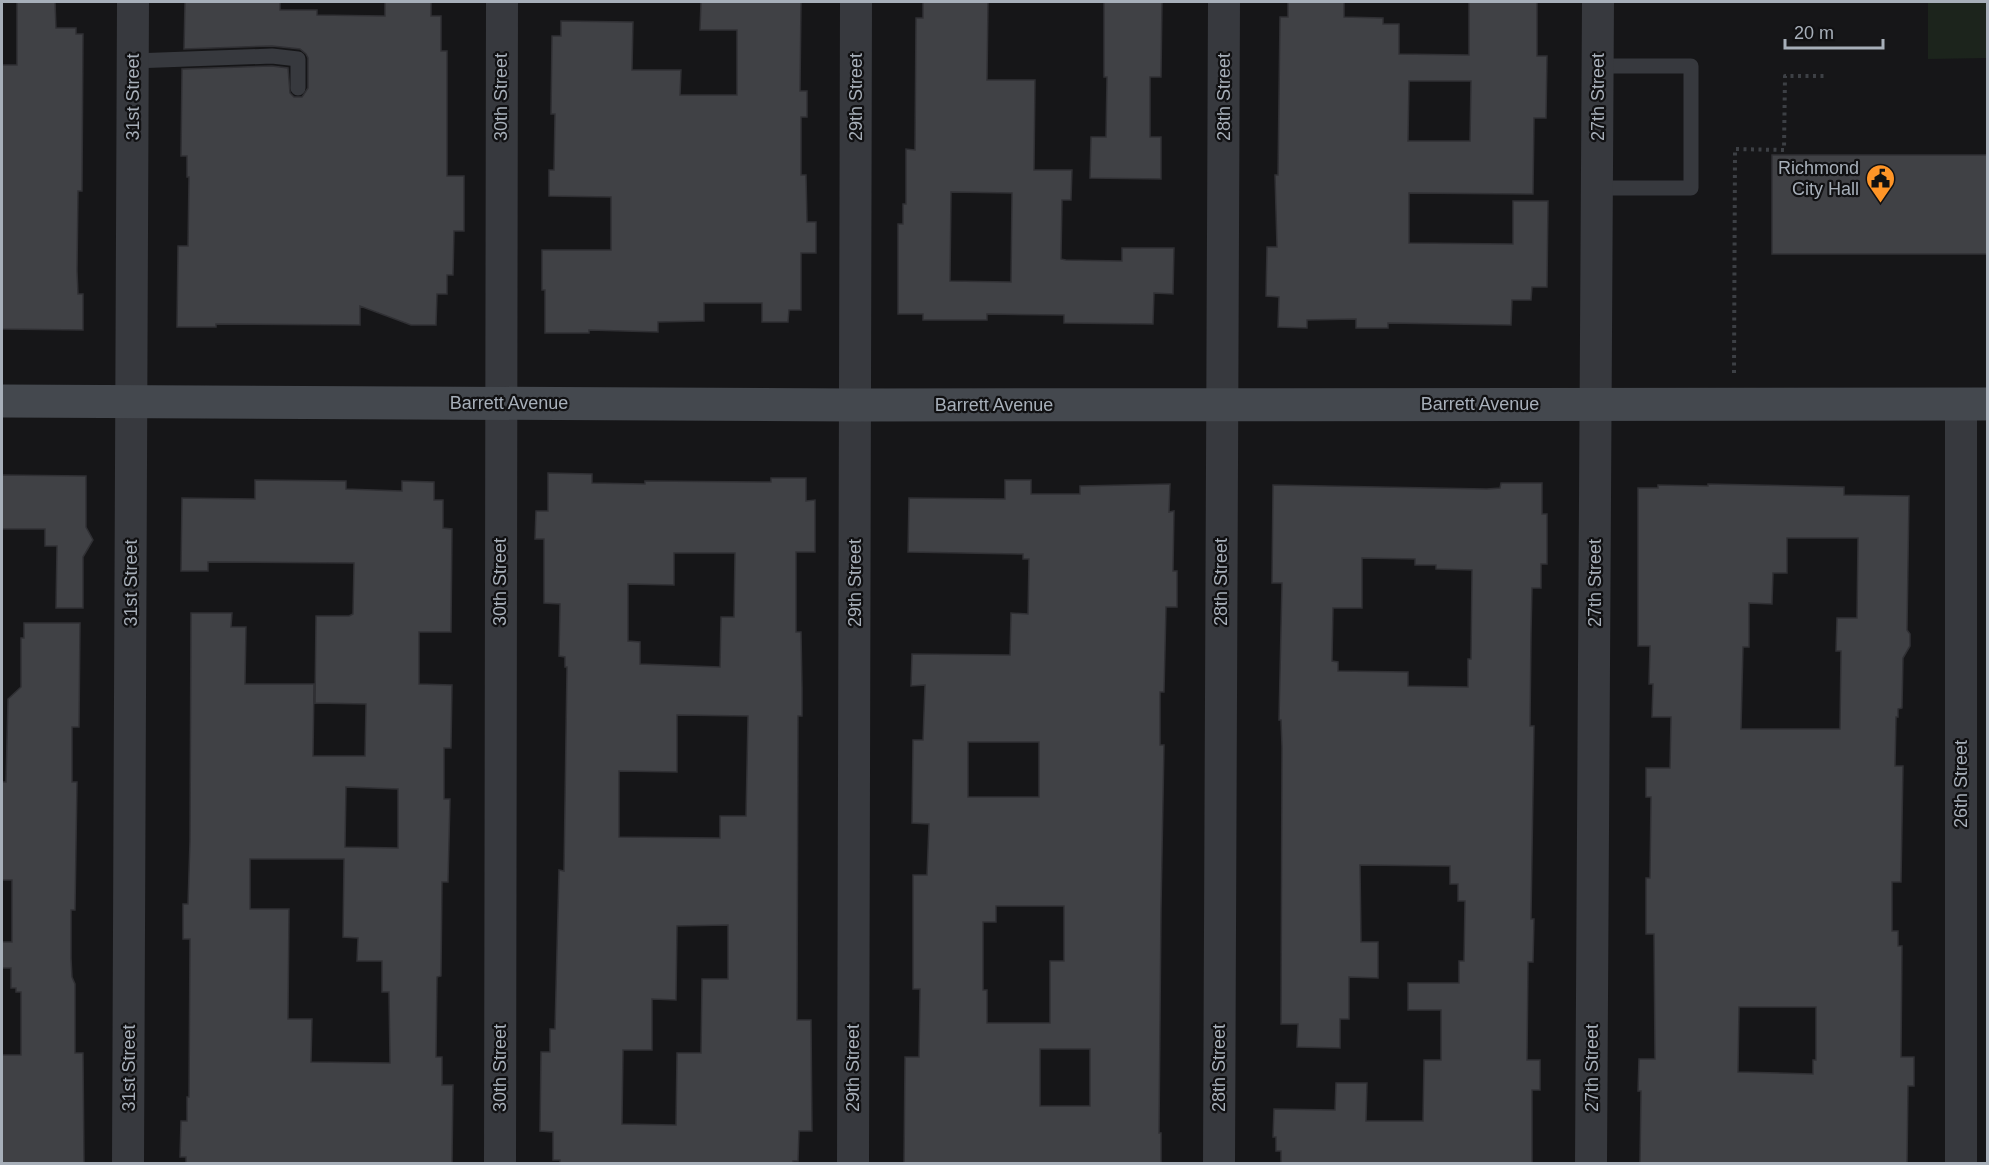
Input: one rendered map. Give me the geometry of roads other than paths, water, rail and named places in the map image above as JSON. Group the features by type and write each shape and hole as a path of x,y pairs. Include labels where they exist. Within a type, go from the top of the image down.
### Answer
{"main road":[{"name":"Barrett Avenue","path":"2,401 856,405 1974,404"}],"street":[{"name":"31st Street","path":"128,1164 134,2"},
{"name":"30th Street","path":"500,1164 502,2"},
{"name":"29th Street","path":"853,1164 856,2"},
{"name":"28th Street","path":"1219,1164 1224,2"},
{"name":"27th Street","path":"1591,1164 1598,2"},
{"name":"26th Street","path":"1961,1164 1974,404"}],"lane":[{"path":"133,61 272,56 298,59 298,88"},
{"path":"1598,66 1691,66 1691,188 1598,188"}],"place":[{"name":"Richmond City Hall","path":"1880,204"}]}
